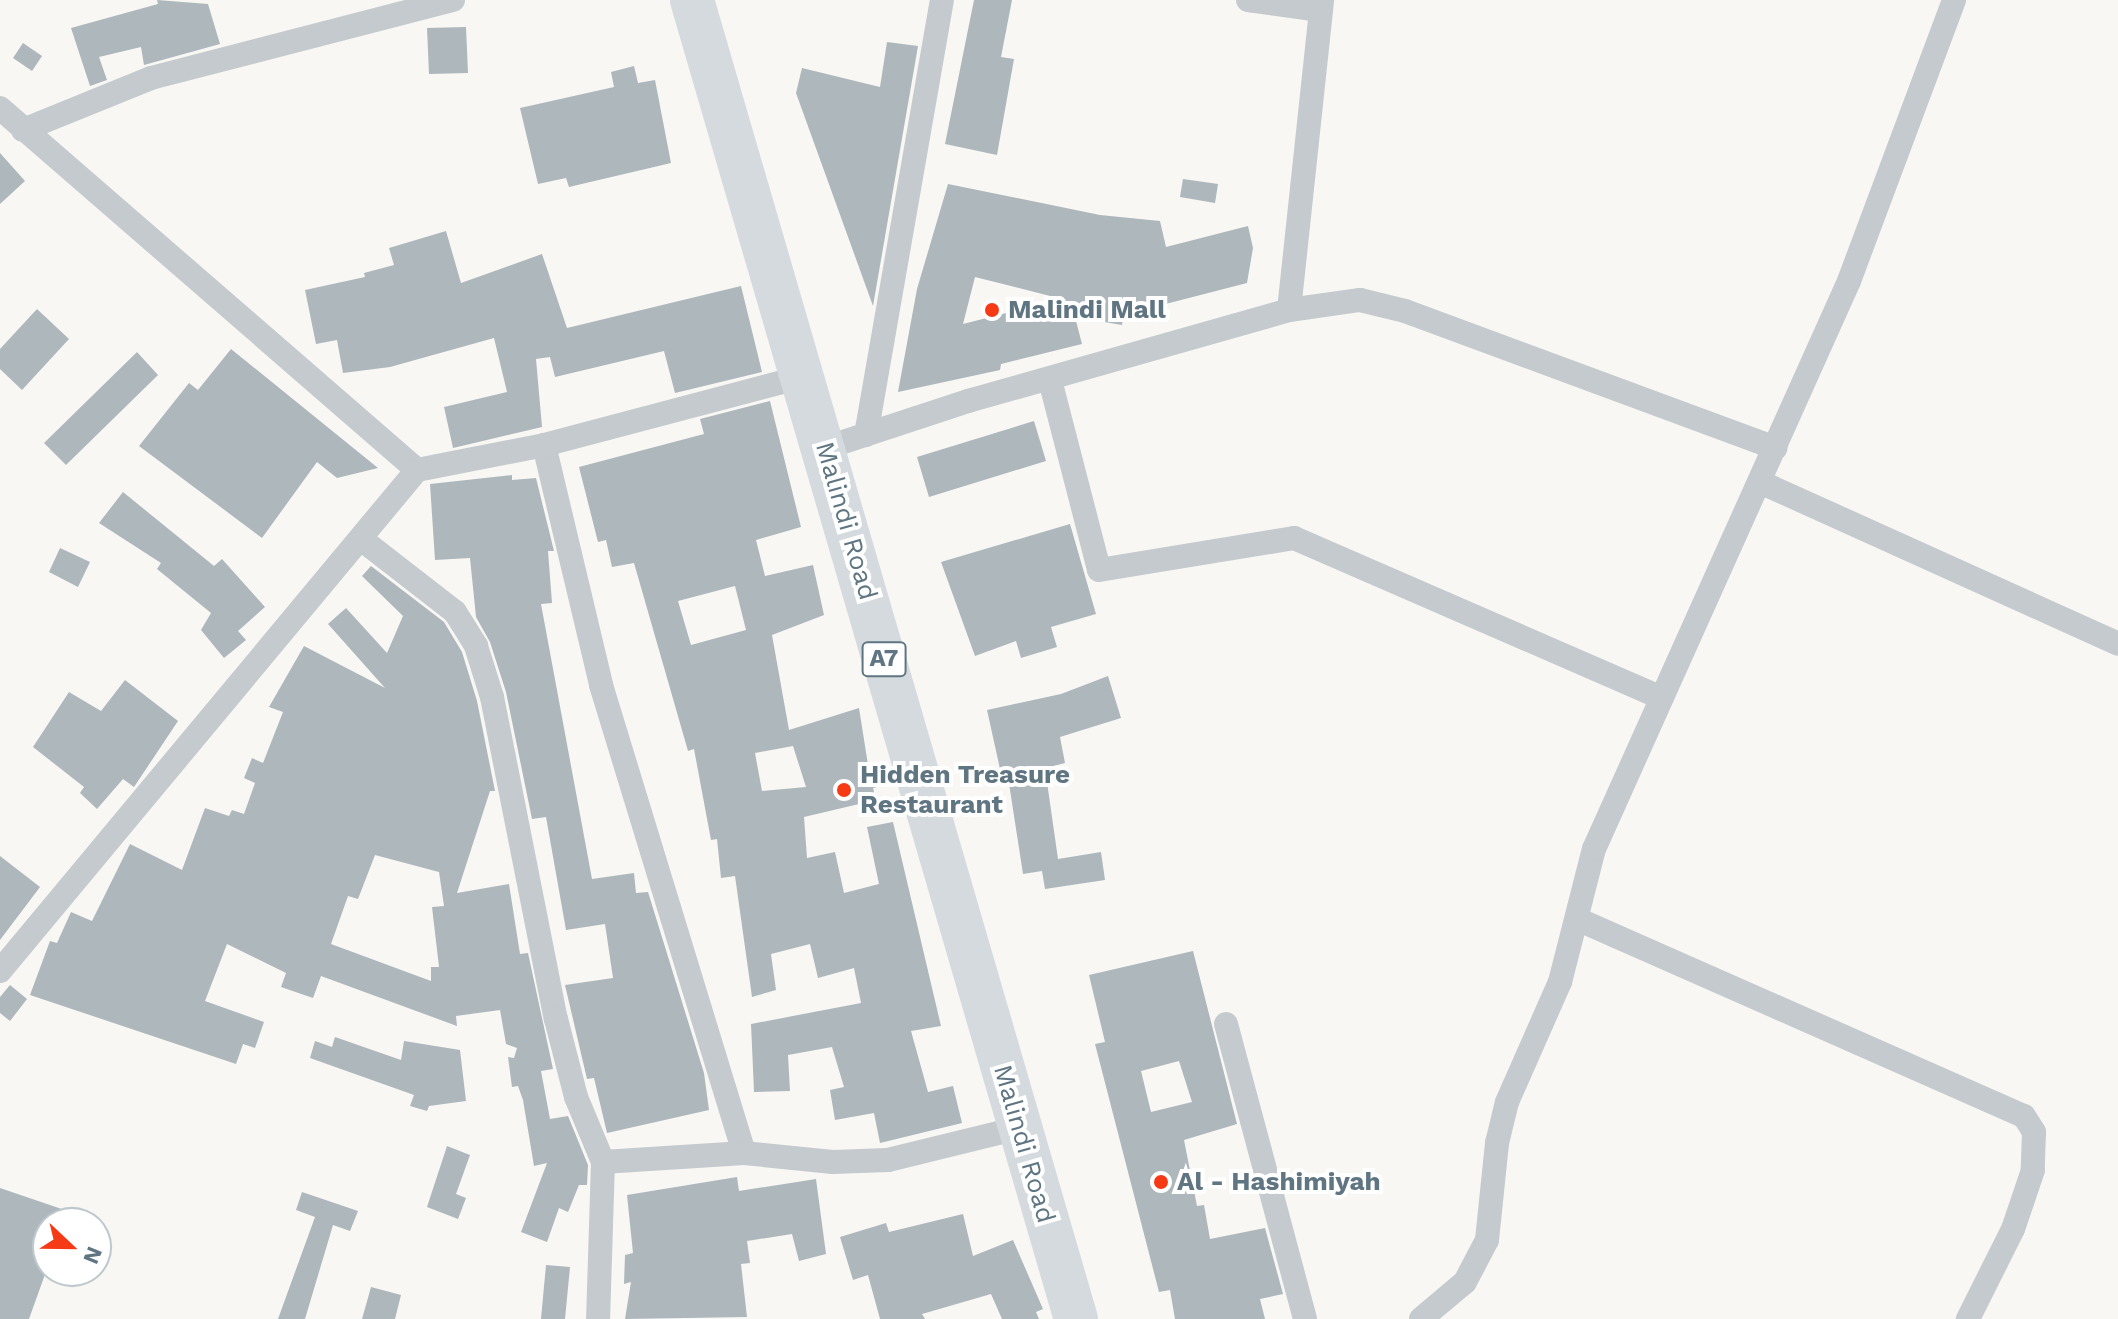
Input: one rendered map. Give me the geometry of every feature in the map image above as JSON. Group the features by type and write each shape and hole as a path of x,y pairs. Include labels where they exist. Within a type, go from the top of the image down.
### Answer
{"highway":[{"name":"Malindi Road","path":"692,0 805,376 846,442 1018,1128 1076,1319"}],"street":[{"path":"23,130 151,78 453,0"},
{"path":"942,0 846,442 1289,310 1360,300 1405,311 1775,448"},
{"path":"1248,0 1321,5 1289,310"},
{"path":"1421,1319 1465,1282 1487,1240 1497,1143 1507,1102 1560,982 1594,849 1659,697 1760,482 1849,281 1954,0"},
{"path":"0,108 417,470"},
{"path":"0,971 417,470 544,445 805,376"},
{"path":"1050,380 1099,570 1294,538 1659,697"},
{"path":"544,445 601,685 744,1153"},
{"path":"1760,482 2118,644"},
{"path":"361,539 439,596 476,646 492,697 556,1019 576,1097 603,1162 598,1319"},
{"path":"1577,919 2024,1116 2034,1132 2033,1170 2013,1229 1968,1319"},
{"path":"1226,1024 1305,1319"},
{"path":"603,1162 744,1153 833,1162 888,1160 1018,1128"}],"building":[{"path":"157,0 208,4 220,44 144,65 141,47 99,57 107,80 90,86 71,28 158,4"},
{"path":"974,0 1012,0 1001,57 1014,59 997,155 945,144"},
{"path":"466,27 468,73 429,74 427,28"},
{"path":"887,42 918,46 873,306 796,93 802,68 880,87"},
{"path":"23,43 42,56 32,71 13,58"},
{"path":"634,66 638,83 655,80 671,163 569,187 566,178 538,184 520,108 614,87 611,72"},
{"path":"0,153 25,181 0,204"},
{"path":"1183,179 1218,184 1215,203 1180,197"},
{"path":"948,184 1100,215 1160,221 1166,247 1248,226 1253,248 1247,283 1150,308 1125,304 1122,325 1075,317 1082,344 1001,364 1000,370 898,392 917,289","holes":["975,277 1062,299 963,324"]},
{"path":"446,231 461,283 542,254 567,328 741,286 762,372 675,393 664,351 555,377 550,357 536,359 542,427 453,448 444,407 507,392 494,338 390,367 343,373 337,340 316,344 305,290 365,277 364,273 394,265 389,248"},
{"path":"37,309 69,339 22,390 0,369 0,349"},
{"path":"231,349 378,468 337,478 317,462 262,538 139,446 189,383 198,390"},
{"path":"137,352 158,375 66,465 44,443"},
{"path":"770,401 801,527 756,540 765,576 813,565 824,615 772,635 789,730 859,708 869,771 889,766 894,783 873,788 876,800 804,817 807,858 835,852 844,893 879,884 867,827 893,822 941,1026 911,1031 928,1092 953,1086 962,1123 880,1143 874,1113 835,1120 830,1090 844,1087 832,1047 788,1055 790,1091 754,1092 751,1024 861,1003 854,968 818,978 810,944 771,954 776,990 752,997 735,876 721,878 717,839 711,840 694,749 688,751 634,563 612,567 606,540 598,542 579,467 704,434 700,419","holes":["735,586 746,630 691,645 678,601","793,746 806,787 762,791 755,753"]},
{"path":"1034,421 1046,461 929,497 917,457"},
{"path":"512,475 512,480 536,478 554,551 548,551 552,603 541,604 592,879 634,873 636,893 648,892 704,1073 709,1110 607,1133 594,1078 587,1079 565,985 613,978 605,924 566,930 546,817 532,819 506,692 490,642 476,617 470,558 435,560 430,484"},
{"path":"123,492 214,566 222,559 265,607 238,631 246,640 224,658 201,630 211,613 157,569 161,563 99,523"},
{"path":"1070,524 1096,614 1051,627 1057,647 1021,658 1016,641 975,656 941,562"},
{"path":"60,548 90,562 78,587 49,572"},
{"path":"371,566 444,622 462,652 477,701 495,791 490,791 457,893 509,884 520,954 528,953 553,1069 541,1071 550,1119 568,1116 588,1165 587,1185 579,1185 568,1212 559,1208 547,1242 521,1232 547,1163 534,1166 523,1100 518,1086 512,1087 508,1057 514,1058 517,1048 506,1044 500,1010 456,1016 457,1026 321,976 313,998 281,987 286,973 227,944 205,1001 264,1022 255,1048 243,1044 236,1064 30,995 50,941 57,943 71,912 92,921 130,844 182,870 205,808 229,816 232,810 244,814 255,783 244,778 252,758 263,763 283,712 269,707 304,646 385,688 328,624 346,608 387,653 403,616 362,576","holes":["375,855 439,872 444,906 432,907 439,967 431,967 431,981 331,944 348,896 358,899"]},
{"path":"1108,676 1121,718 1060,737 1065,763 1045,768 1058,859 1101,852 1105,880 1045,889 1042,871 1023,874 1008,777 1002,778 987,710 1061,694"},
{"path":"125,680 178,721 134,787 123,779 97,809 80,793 84,787 33,747 69,692 101,711"},
{"path":"0,856 40,887 0,940"},
{"path":"1193,951 1237,1124 1184,1140 1197,1206 1204,1205 1210,1239 1265,1228 1283,1294 1260,1299 1265,1319 1175,1319 1170,1290 1159,1292 1095,1044 1105,1042 1089,975","holes":["1179,1061 1192,1102 1151,1112 1141,1071"]},
{"path":"10,985 27,999 10,1021 0,1013 0,997"},
{"path":"335,1037 401,1060 404,1041 460,1050 466,1101 429,1106 427,1111 410,1106 414,1095 310,1058 315,1041 332,1047"},
{"path":"447,1146 470,1155 456,1194 466,1198 458,1219 427,1207"},
{"path":"737,1177 739,1191 816,1179 826,1254 799,1261 792,1234 747,1241 750,1263 741,1264 747,1317 625,1319 631,1282 624,1284 625,1255 633,1253 627,1195"},
{"path":"0,1188 56,1207 32,1207 32,1287 40,1287 29,1319 0,1319"},
{"path":"302,1192 358,1211 350,1231 333,1225 305,1319 278,1319 315,1217 296,1210"},
{"path":"963,1214 973,1256 1013,1240 1043,1309 1036,1312 1039,1319 1002,1319 991,1294 922,1314 925,1319 880,1319 868,1275 853,1280 840,1237 886,1223 889,1232"},
{"path":"546,1265 570,1267 565,1319 541,1319"},
{"path":"371,1287 401,1295 395,1319 362,1319"}],"place":[{"name":"Malindi Mall","path":"992,310"},
{"name":"Hidden Treasure Restaurant","path":"844,790"},
{"name":"Al - Hashimiyah","path":"1161,1182"}]}
